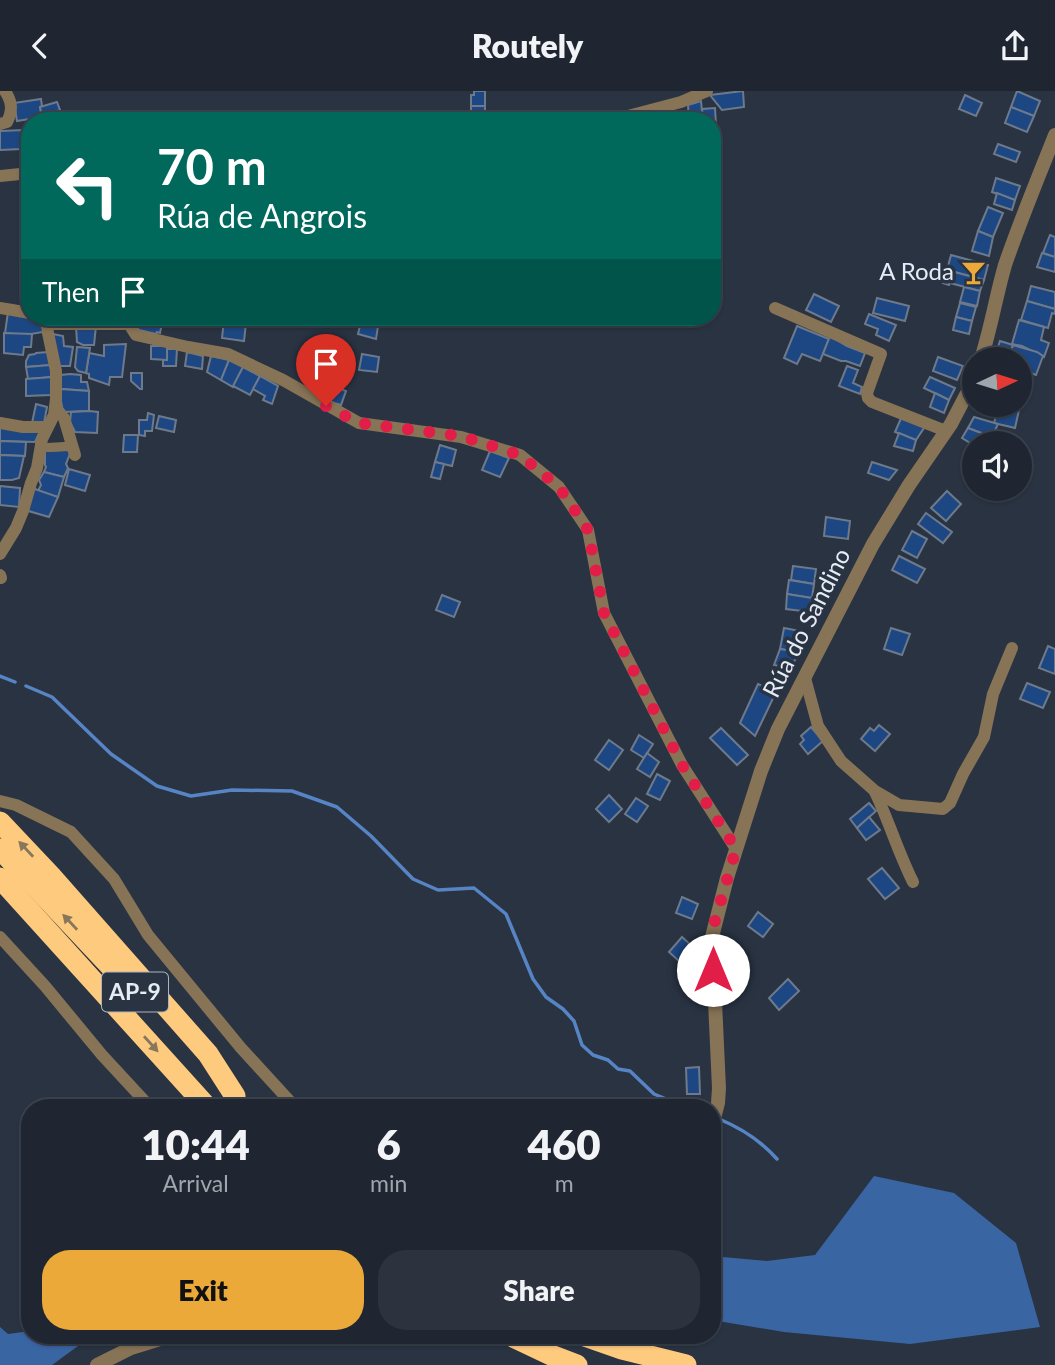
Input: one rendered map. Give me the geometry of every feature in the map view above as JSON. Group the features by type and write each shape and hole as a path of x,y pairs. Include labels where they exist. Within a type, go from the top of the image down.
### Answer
{"highway":[{"path":"0,822 37,888"},
{"name":"AP-9","path":"0,849 238,1099"},
{"name":"AP-9","path":"0,878 37,888 201,1099"},
{"path":"527,1344 577,1365"},
{"path":"608,1344 686,1365"}],"street":[{"path":"0,124 7,122 11,113 11,100 5,91"},
{"path":"643,112 681,102 707,91"},
{"path":"985,347 1005,267 1055,135"},
{"path":"0,176 21,174"},
{"path":"0,308 21,312"},
{"path":"775,308 881,354 867,393 868,398 883,407 946,431"},
{"path":"0,554 23,511 37,468 40,448 54,415 56,371 45,326"},
{"path":"130,326 136,335 228,354 283,380 359,423 461,436 520,455 559,487 588,530 604,613 682,765 736,849"},
{"name":"Rúa do Sandino","path":"718,1099 712,937 761,771 778,729 873,544 946,431 962,401"},
{"path":"40,448 73,450 64,418 55,408"},
{"path":"0,423 47,427"},
{"path":"805,678 818,726 841,761 875,791 899,805 943,809 950,803 984,737 993,694 1012,648"},
{"path":"875,791 913,882"},
{"path":"0,801 16,805 71,832 114,879 148,935 241,1048 288,1099"},
{"path":"0,937 143,1099"},
{"path":"97,1365 144,1344"}],"shaded area":[{"path":"874,1176 954,1193 1016,1243 1040,1327 910,1344 784,1332 721,1322 721,1257 767,1261 815,1255"},
{"path":"0,1327 8,1334 21,1332 21,1344 78,1346 52,1365 0,1365"}],"building":[{"path":"474,91 485,91 485,106 471,106 471,95 474,95"},
{"path":"743,91 744,107 722,110 710,95"},
{"path":"1017,91 1040,101 1034,116 1011,107"},
{"path":"965,95 982,103 976,116 959,109"},
{"path":"41,99 41,112 21,112 21,120 17,121 14,103"},
{"path":"701,101 702,112 688,112 688,105"},
{"path":"57,102 60,110 41,112 40,107"},
{"path":"471,106 485,106 485,112 471,112"},
{"path":"1011,107 1034,116 1027,132 1005,123"},
{"path":"715,108 715,112 702,112 702,109"},
{"path":"21,130 21,149 0,150 0,131"},
{"path":"998,144 1020,152 1016,162 994,154"},
{"path":"996,178 1020,186 1015,200 992,192"},
{"path":"997,193 1015,200 1012,210 994,204"},
{"path":"988,207 1003,213 993,237 978,231"},
{"path":"978,231 993,237 989,256 972,251"},
{"path":"1050,235 1055,237 1055,257 1043,253"},
{"path":"1042,253 1055,257 1055,272 1037,267"},
{"path":"951,255 988,265 984,280 947,270"},
{"path":"947,270 984,280 980,291 943,283"},
{"path":"1031,286 1055,292 1055,309 1027,301"},
{"path":"964,287 980,291 977,306 960,302"},
{"path":"814,294 839,306 831,322 806,310"},
{"path":"877,298 909,306 905,321 873,313"},
{"path":"1027,301 1055,309 1048,328 1021,320"},
{"path":"960,303 976,307 972,321 956,317"},
{"path":"8,312 21,314 21,326 43,326 43,332 25,335 5,333"},
{"path":"869,314 896,325 889,341 876,335 878,329 865,324"},
{"path":"956,317 972,321 969,334 953,330"},
{"path":"1019,320 1044,327 1041,340 1049,343 1044,357 1032,351 1032,347 1012,344"},
{"path":"96,326 94,345 77,342 76,327"},
{"path":"134,326 161,326 160,333 156,334 139,330"},
{"path":"223,326 246,326 244,341 222,338"},
{"path":"360,326 378,326 376,339 358,334"},
{"path":"797,326 829,339 820,361 802,354 797,364 784,358"},
{"path":"4,333 32,334 31,347 24,347 23,355 4,353"},
{"path":"53,334 63,336 64,346 73,347 70,366 58,366"},
{"path":"830,336 865,353 860,366 823,354"},
{"path":"1000,341 1013,345 1012,347 998,347"},
{"path":"126,344 122,377 110,377 109,385 89,378 86,373 89,353 104,356 104,345"},
{"path":"151,346 167,346 167,360 151,359"},
{"path":"77,347 90,348 86,373 75,367"},
{"path":"314,347 333,352 328,370 309,364"},
{"path":"167,349 177,349 176,366 163,366 163,360 167,360"},
{"path":"1032,351 1043,356 1036,375 1032,374"},
{"path":"48,352 51,365 26,367 29,355"},
{"path":"187,352 203,356 202,369 185,366"},
{"path":"362,354 379,357 377,372 359,370"},
{"path":"211,356 229,360 221,380 207,372"},
{"path":"938,357 962,366 957,380 933,371"},
{"path":"229,360 243,367 233,387 221,380"},
{"path":"51,365 52,377 28,379 26,367"},
{"path":"847,366 858,370 853,383 862,387 860,394 839,386"},
{"path":"243,367 260,376 250,395 233,386"},
{"path":"131,373 142,373 142,389 131,381"},
{"path":"61,375 81,375 81,382 87,382 89,391 61,389"},
{"path":"260,376 278,386 272,404 263,400 265,396 253,389"},
{"path":"52,377 51,395 26,396 26,379"},
{"path":"930,377 955,388 949,400 924,388"},
{"path":"331,385 346,391 341,405 327,401"},
{"path":"61,389 89,391 89,411 63,412"},
{"path":"935,393 949,400 944,413 930,407"},
{"path":"36,404 47,407 44,423 32,423"},
{"path":"71,412 98,412 97,433 75,432 70,422"},
{"path":"148,413 154,415 152,431 145,431 145,436 139,435 139,420 147,420"},
{"path":"159,416 176,420 174,432 156,428"},
{"path":"902,416 926,425 916,440 895,432"},
{"path":"974,417 998,424 995,431 968,428"},
{"path":"996,417 1017,417 1015,428 994,423"},
{"path":"0,426 41,430 35,442 0,441"},
{"path":"899,433 916,440 913,451 894,446"},
{"path":"124,435 138,435 137,452 123,452"},
{"path":"0,441 26,442 25,456 0,455"},
{"path":"440,445 456,450 452,466 435,462"},
{"path":"45,451 71,451 66,464 68,468 64,477 44,472"},
{"path":"490,451 509,458 500,477 482,470"},
{"path":"0,455 24,456 19,478 0,480"},
{"path":"435,462 444,464 440,479 431,477"},
{"path":"872,462 897,470 889,480 868,473"},
{"path":"69,469 90,475 85,491 65,485"},
{"path":"44,472 64,477 58,497 38,491 41,485 39,480"},
{"path":"0,486 20,488 19,507 0,505"},
{"path":"32,488 58,497 49,517 25,510"},
{"path":"947,491 961,504 946,521 931,508"},
{"path":"926,513 952,532 943,543 918,524"},
{"path":"826,517 850,521 848,539 824,536"},
{"path":"912,531 927,539 917,558 902,550"},
{"path":"899,556 925,569 917,583 892,570"},
{"path":"793,566 816,569 814,584 791,580"},
{"path":"789,580 814,584 812,598 787,594"},
{"path":"787,594 812,598 810,612 786,609"},
{"path":"442,595 460,602 454,617 436,610"},
{"path":"784,628 800,631 796,652 780,649"},
{"path":"891,628 910,634 902,655 884,649"},
{"path":"1048,646 1055,649 1055,674 1039,668"},
{"path":"780,649 799,652 791,668 774,665"},
{"path":"1027,683 1050,692 1043,708 1020,699"},
{"path":"758,684 776,692 755,736 740,723"},
{"path":"879,725 890,734 875,751 861,739 870,728 874,731"},
{"path":"811,727 823,741 808,754 800,744 804,740 801,736"},
{"path":"721,728 748,755 737,765 710,738"},
{"path":"639,735 653,744 644,758 631,750"},
{"path":"609,740 623,750 609,770 595,760"},
{"path":"647,753 659,762 650,777 637,769"},
{"path":"657,774 670,781 660,800 647,794"},
{"path":"609,795 622,809 609,822 596,809"},
{"path":"636,798 648,806 637,822 625,814"},
{"path":"869,803 876,811 857,828 850,819"},
{"path":"869,817 880,830 866,840 857,828"},
{"path":"882,868 899,888 885,899 868,879"},
{"path":"682,897 698,904 692,919 676,913"},
{"path":"758,912 773,924 763,937 748,926"},
{"path":"682,937 692,946 679,961 669,952"},
{"path":"788,979 799,991 779,1010 769,998"},
{"path":"699,1067 700,1094 687,1094 686,1068"}],"waterway":[{"path":"0,676 15,682"},
{"path":"26,686 52,697 111,754 157,786 191,796 232,790 292,791 337,807 371,836 413,879 438,890 474,888 506,914 533,979 546,997 574,1021 582,1045 593,1055 608,1060 618,1069 630,1071 654,1094 666,1099"},
{"path":"721,1120 750,1136 777,1159"}],"place":[{"name":"A Roda","path":"974,272"}],"route":[{"path":"326,406 359,423 461,436 520,455 559,487 588,530 604,613 682,765 736,849 714,924 713,970"}]}
